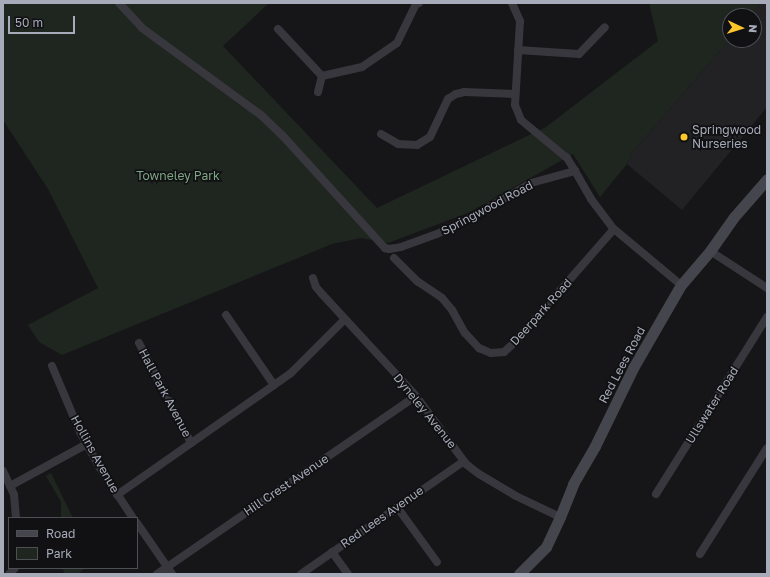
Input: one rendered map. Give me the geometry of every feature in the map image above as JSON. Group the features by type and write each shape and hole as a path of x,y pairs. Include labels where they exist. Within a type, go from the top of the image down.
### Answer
{"street":[{"name":"Springwood Road","path":"119,3 142,28 261,115 282,135 385,248 389,249 401,247 437,234 470,218 531,183 575,171"},
{"path":"322,76 362,67 397,43 417,3"},
{"path":"512,3 520,21 515,105 521,120 567,158 591,199 614,229 681,285"},
{"path":"518,50 579,54 605,27"},
{"path":"278,29 322,76"},
{"path":"318,92 322,76"},
{"path":"381,134 398,144 417,145 430,137 448,99 456,94 464,92 515,94"},
{"name":"Red Lees Road","path":"519,574 546,547 573,484 595,446 633,368 681,285 710,251 734,216 767,179"},
{"name":"Deerpark Road","path":"394,258 417,281 442,298 452,310 465,333 479,348 491,353 504,352 515,342 614,229"},
{"path":"710,251 767,288"},
{"name":"Dyneley Avenue","path":"313,278 316,287 416,396 464,461 479,474 516,496 560,517"},
{"path":"226,315 274,385"},
{"name":"Ullswater Road","path":"656,494 767,317"},
{"name":"Hall Park Avenue","path":"117,494 291,373 345,320"},
{"name":"Hall Park Avenue","path":"139,344 192,443"},
{"name":"Hollins Avenue","path":"52,366 87,444 132,517"},
{"name":"Hill Crest Avenue","path":"157,574 169,570 416,396"},
{"path":"10,486 87,444"},
{"path":"700,554 767,448"},
{"name":"Red Lees Avenue","path":"301,574 464,461"},
{"path":"3,471 14,495 16,517"},
{"path":"397,507 437,562"},
{"path":"138,524 169,570"},
{"path":"332,552 348,574"}],"shaded area":[{"path":"761,3 767,3 767,107 682,210 627,164 631,154 722,48 762,48 762,8 757,8"}],"green space":[{"name":"Towneley Park","path":"3,3 269,3 223,46 377,208 546,127 658,41 649,3 761,3 757,8 722,8 722,48 631,154 627,164 600,197 573,154 470,212 388,243 361,238 332,244 62,355 39,342 28,325 98,288 48,189 3,120"},
{"path":"51,473 73,517 61,517 61,502 46,476"},
{"path":"63,569 84,569 78,574 64,574"}],"place":[{"name":"Springwood Nurseries","path":"684,137"}]}
